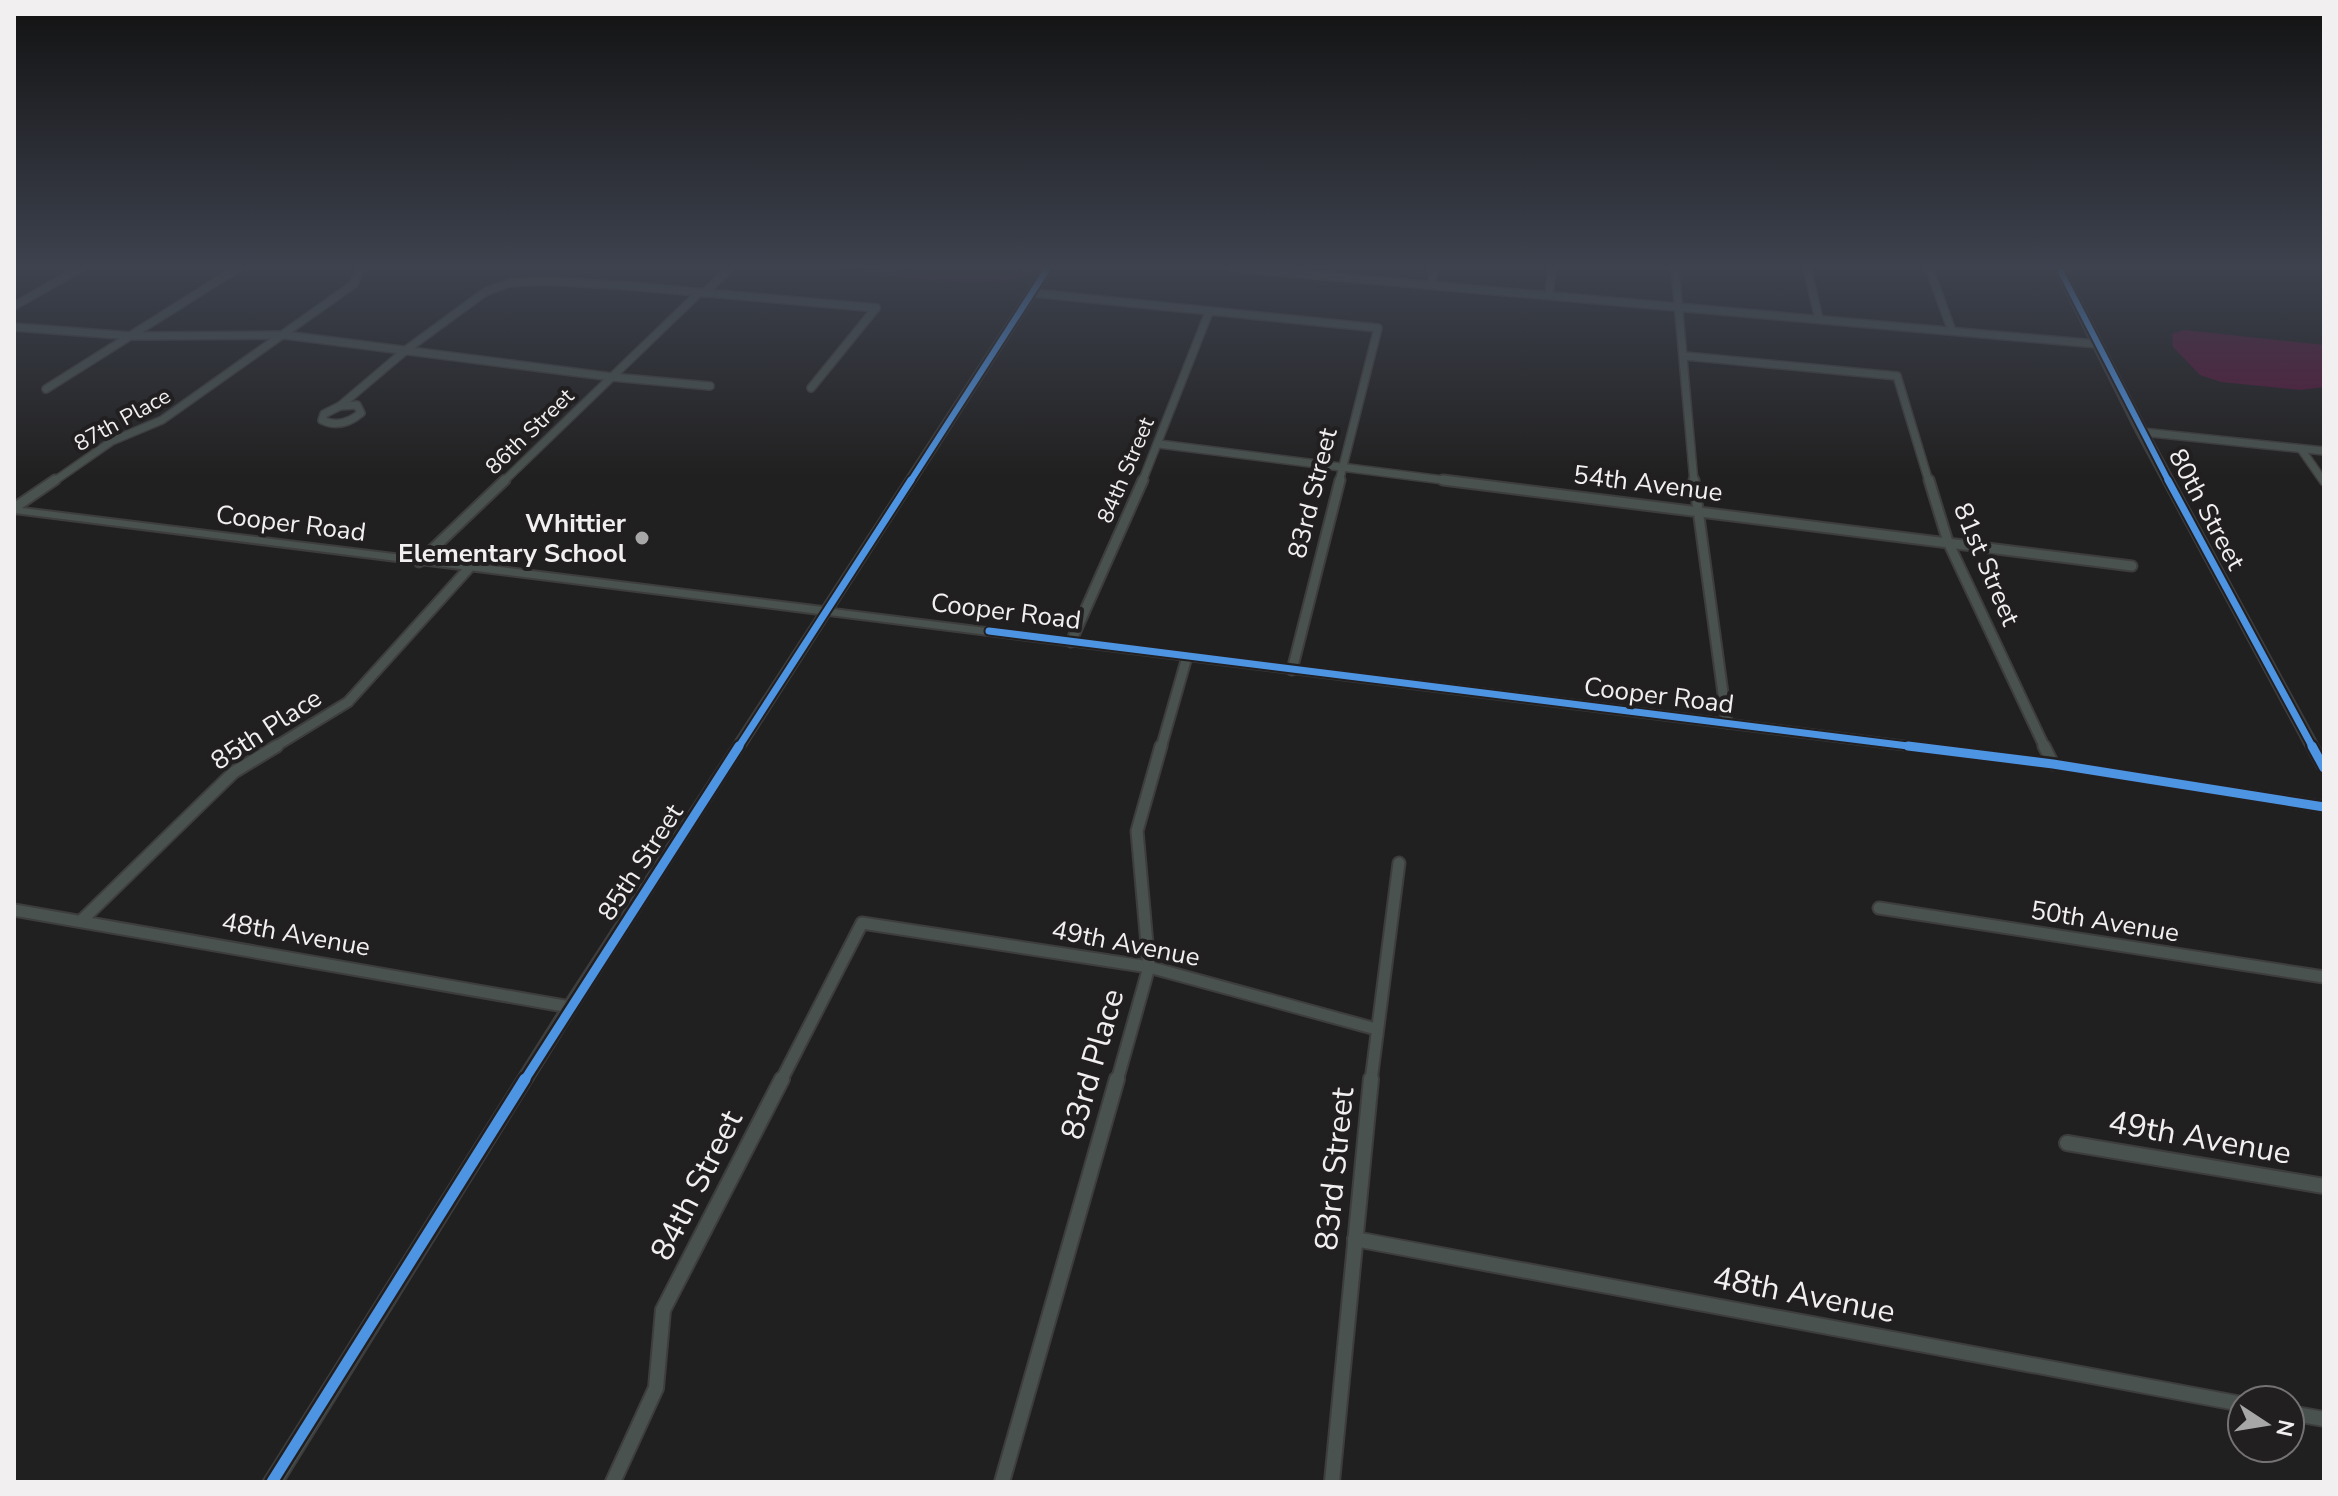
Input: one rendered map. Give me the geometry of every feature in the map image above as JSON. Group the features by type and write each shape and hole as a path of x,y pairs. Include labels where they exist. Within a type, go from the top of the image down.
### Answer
{"street":[{"path":"46,389 129,338"},
{"name":"87th Place","path":"14,509 112,441 162,420 281,338"},
{"path":"308,338 612,377 710,386"},
{"path":"340,406 357,405 361,413 341,424 324,422 324,414 340,406 423,338"},
{"name":"86th Street","path":"419,562 654,338"},
{"path":"811,388 852,338"},
{"name":"85th Street","path":"272,1482 570,1007 1004,338"},
{"name":"84th Street","path":"1071,642 1159,444 1199,338"},
{"name":"83rd Street","path":"1292,670 1375,338"},
{"path":"1682,338 1696,509 1727,723"},
{"path":"2028,338 2097,344"},
{"name":"80th Street","path":"2094,338 2324,768"},
{"name":"81st Street","path":"1685,356 1897,376 1948,542 2053,764"},
{"path":"2142,432 2324,451"},
{"name":"54th Avenue","path":"1159,444 2132,566"},
{"path":"2301,449 2324,482"},
{"name":"Cooper Road","path":"14,509 2053,764 2324,807"},
{"name":"85th Place","path":"81,921 234,772 348,702 469,568"},
{"name":"83rd Place","path":"1002,1482 1149,967 1137,831 1187,657"},
{"name":"83rd Street","path":"1332,1482 1376,1029 1399,863"},
{"name":"50th Avenue","path":"1879,908 2324,977"},
{"name":"48th Avenue","path":"14,910 570,1007"},
{"name":"84th Street","path":"613,1482 656,1388 663,1310 862,923"},
{"name":"49th Avenue","path":"862,923 1149,967 1376,1029"},
{"name":"49th Avenue","path":"2067,1143 2324,1186"},
{"name":"48th Avenue","path":"1355,1239 2226,1401"}],"shaded area":[{"path":"2172,338 2257,338 2324,345 2324,387 2300,390 2221,382 2200,375 2173,347"}],"cycle path":[{"path":"272,1482 570,1007 1003,338"},
{"path":"2094,338 2324,768"},
{"path":"989,631 2053,764 2324,807"}],"place":[{"name":"Whittier Elementary School","path":"642,538"}]}
